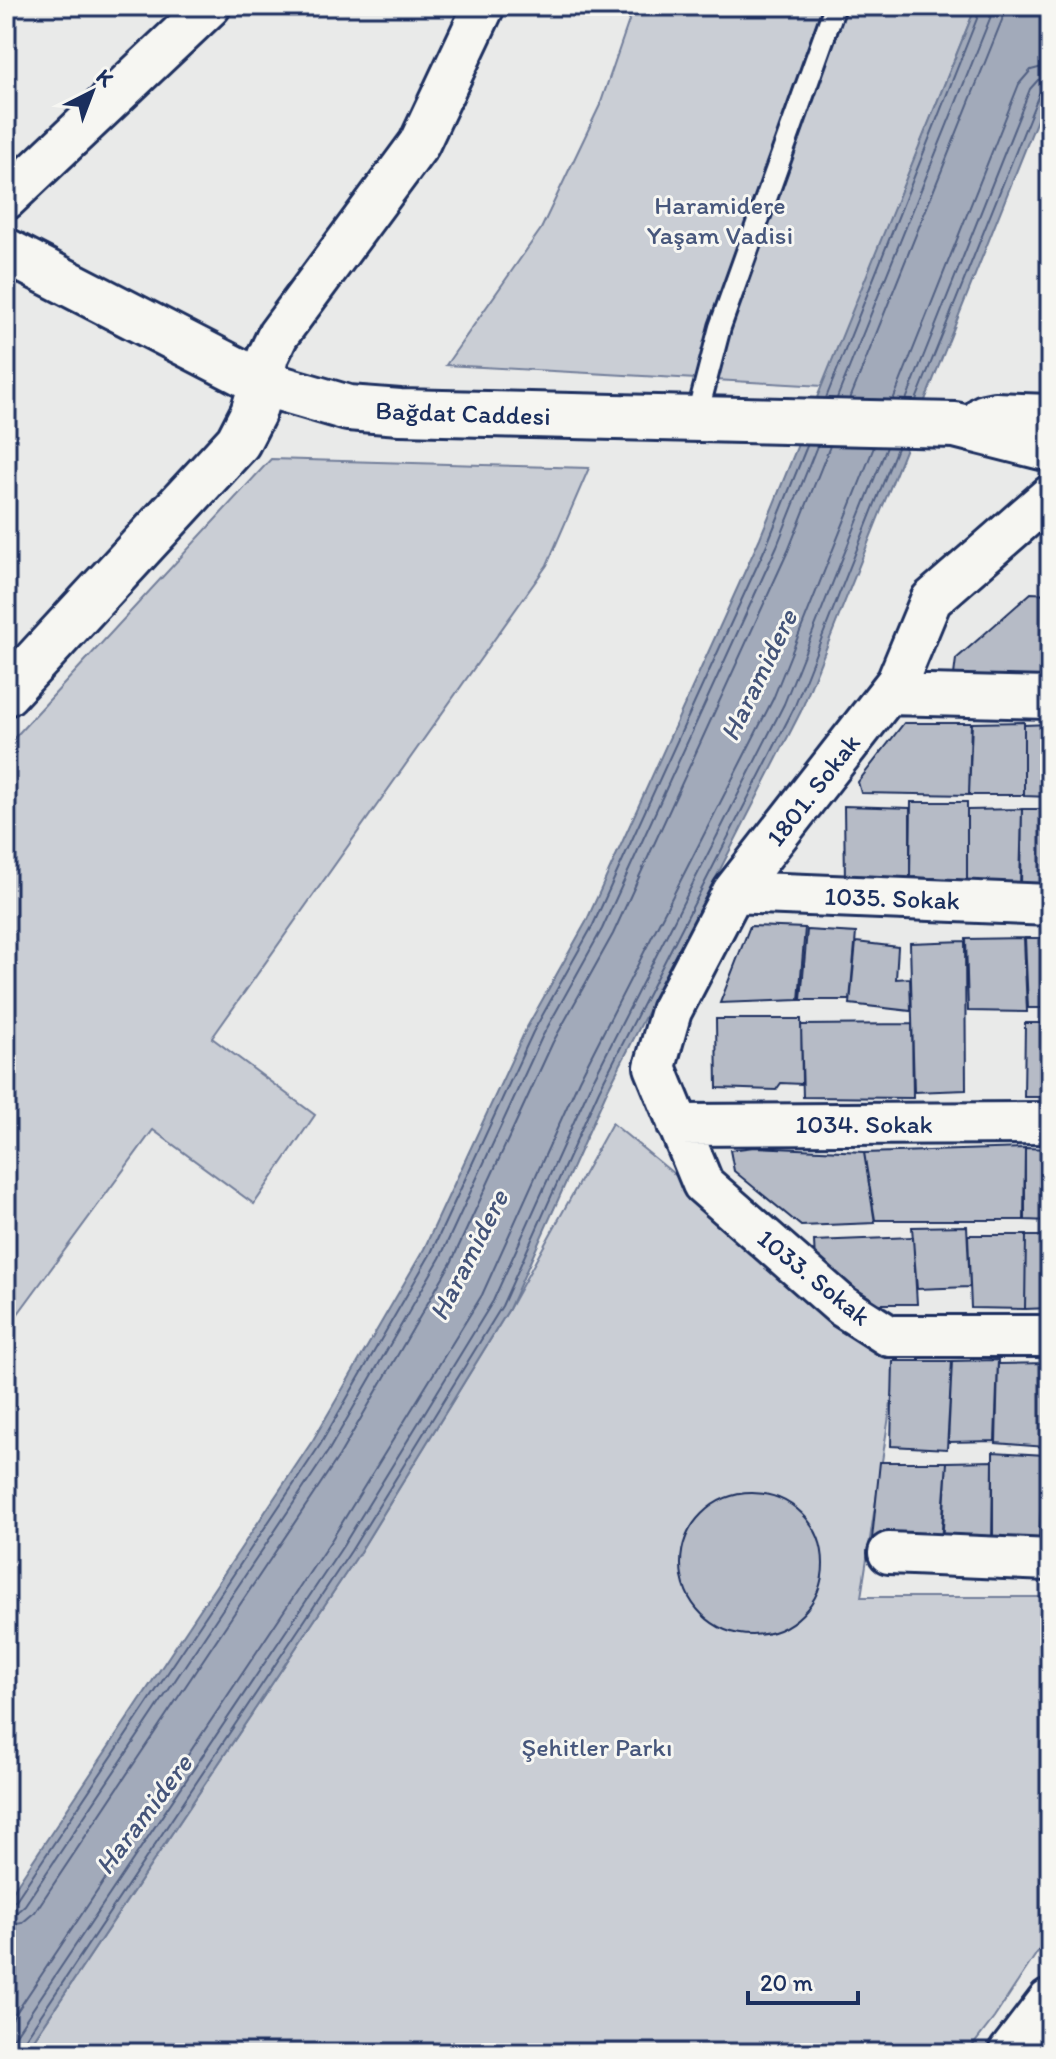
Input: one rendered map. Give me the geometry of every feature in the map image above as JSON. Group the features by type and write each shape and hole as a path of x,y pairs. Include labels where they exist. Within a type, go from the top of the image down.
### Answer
{"main road":[{"name":"Bağdat Caddesi","path":"6,251 262,383 348,408 400,412 955,425"},
{"path":"6,693 238,442 253,413 262,383"},
{"path":"955,425 995,415 1050,417"},
{"path":"955,425 1050,449"},
{"path":"1011,2053 1050,2002"}],"street":[{"path":"6,199 210,6"},
{"path":"262,383 268,356 278,335 419,144 484,6"},
{"name":"1801. Sokak","path":"678,1125 655,1067 671,1011 733,892 897,682 931,600 1050,496"},
{"path":"888,694 1050,698"},
{"name":"1035. Sokak","path":"733,892 1050,905"},
{"name":"1034. Sokak","path":"678,1125 1050,1123"},
{"name":"1033. Sokak","path":"678,1125 703,1184 842,1306 889,1336 1050,1336"},
{"path":"889,1553 1050,1560"}],"lane":[{"path":"696,419 720,327 835,6"}],"green space":[{"name":"Haramidere Yaşam Vadisi","path":"634,6 976,6 823,386 446,365 541,229 600,105"},
{"path":"271,459 589,468 547,565 212,1038 315,1115 254,1204 153,1130 6,1330 6,747"},
{"name":"Şehitler Parkı","path":"612,1123 898,1358 861,1597 1050,1597 1050,1933 967,2053 25,2053 358,1555 509,1309"}],"water":[{"name":"Haramidere","path":"976,6 1050,6 1050,87 801,711 606,1093 509,1309 358,1555 25,2053 6,2053 6,1901 313,1440 424,1249 526,1029 586,922 760,538"}],"building":[{"path":"1031,593 1050,594 1050,677 954,675 956,659"},
{"path":"1024,722 1024,795 969,795 972,723"},
{"path":"904,723 971,723 969,795 861,793 858,782"},
{"path":"1050,724 1050,797 1024,796 1024,725"},
{"path":"911,802 967,802 967,880 910,877"},
{"path":"844,806 910,808 910,885 845,881"},
{"path":"1022,809 1050,809 1050,886 1021,886"},
{"path":"1022,809 1020,886 967,885 967,810"},
{"path":"750,926 805,928 799,1000 720,1003"},
{"path":"807,930 856,933 850,1000 801,1000"},
{"path":"1024,938 1027,1012 968,1011 966,939"},
{"path":"1025,938 1050,938 1050,1008 1028,1008"},
{"path":"965,941 966,1090 914,1092 910,943"},
{"path":"856,942 898,947 896,979 910,978 911,1011 850,1004"},
{"path":"716,1019 801,1019 802,1084 781,1083 776,1090 717,1088"},
{"path":"1025,1023 1050,1023 1050,1097 1024,1097"},
{"path":"912,1024 913,1098 803,1097 801,1025"},
{"path":"754,1147 864,1152 875,1223 801,1226 734,1171 730,1150"},
{"path":"1025,1148 1050,1149 1050,1221 1025,1220"},
{"path":"1025,1148 1024,1220 875,1220 864,1153"},
{"path":"967,1226 970,1287 917,1289 912,1227"},
{"path":"968,1235 1026,1235 1025,1309 971,1308"},
{"path":"1026,1236 1050,1236 1050,1308 1025,1309"},
{"path":"913,1237 917,1304 844,1304 815,1261 814,1241"},
{"path":"998,1360 995,1441 948,1442 952,1361"},
{"path":"893,1361 952,1361 947,1449 891,1446"},
{"path":"1048,1363 1046,1447 996,1443 998,1364"},
{"path":"1050,1365 1050,1450 1047,1450"},
{"path":"993,1452 1045,1455 1038,1553 993,1551"},
{"path":"993,1461 992,1545 942,1544 947,1462"},
{"path":"880,1462 947,1462 941,1542 872,1539"},
{"path":"752,1493 779,1498 802,1514 818,1537 823,1564 818,1591 802,1614 779,1630 752,1635 725,1630 702,1614 686,1591 681,1564 686,1537 702,1514 725,1498"}]}
